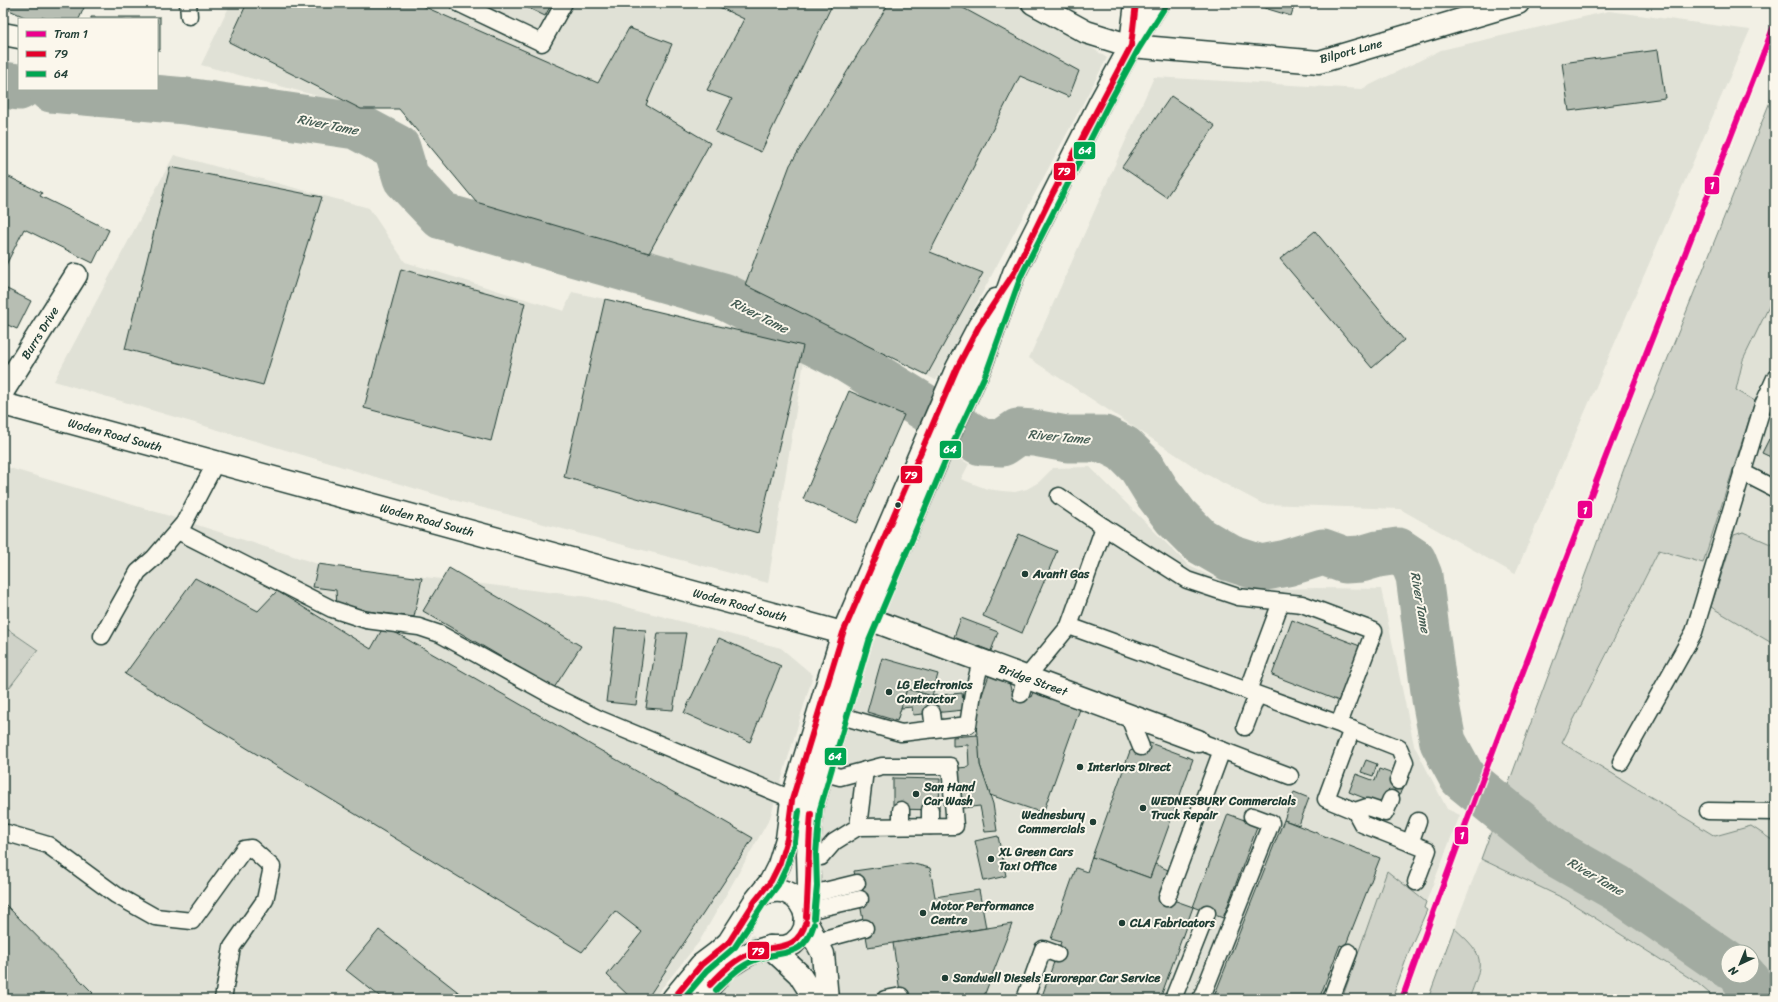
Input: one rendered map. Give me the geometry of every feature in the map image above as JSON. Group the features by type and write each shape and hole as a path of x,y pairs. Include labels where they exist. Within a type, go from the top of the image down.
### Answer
{"main road":[{"path":"1131,46 1136,3"},
{"path":"673,999 701,965 718,953 729,942 754,903 771,881 779,865 787,838 802,804 856,632 935,451 980,368 1014,273 1057,186 1131,46 1158,3"},
{"name":"Bilport Lane","path":"1037,4 1086,32 1131,46 1319,62 1518,3"},
{"path":"3,34 18,37"},
{"path":"699,999 725,969 753,952 770,947 785,947 793,944 801,936 809,917 814,855 802,804 821,772 838,715 856,632 935,451 957,368 979,326 1014,273"},
{"name":"Burrs Drive","path":"3,391 76,275"},
{"name":"Woden Road South","path":"3,404 856,632"},
{"name":"Bridge Street","path":"856,632 981,661 1024,686 1128,715 1198,741"},
{"path":"815,999 799,974 770,947 763,944 753,935 748,921 754,903 775,890 789,893 802,904 809,917 823,954 827,999"}],"lane":[{"path":"458,3 542,43 564,3"},
{"path":"1621,762 1694,632 1762,405 1775,378"},
{"path":"102,636 138,572 154,558 184,523 216,462"},
{"path":"1742,472 1775,489"},
{"path":"1059,496 1187,580 1238,597 1302,604 1374,631 1326,799 1355,811 1362,824 1428,850 1416,882"},
{"path":"1024,686 1069,626 1104,526"},
{"path":"178,531 332,609 366,620 419,627 440,634 549,694 599,719 802,804"},
{"path":"1246,727 1253,693 1281,602"},
{"path":"1069,626 1346,727 1399,748 1405,762 1398,781"},
{"path":"838,715 901,733 933,721 968,725 973,692 981,661"},
{"path":"1128,715 1141,747"},
{"path":"1198,741 1290,776"},
{"path":"1167,898 1222,750"},
{"path":"814,855 858,827 955,826 950,766 930,772 902,772 882,766 840,777 821,772"},
{"path":"858,827 865,770"},
{"path":"1355,811 1367,807 1386,813 1391,799"},
{"path":"901,810 901,826"},
{"path":"930,810 930,826"},
{"path":"1708,811 1775,812"},
{"path":"1201,999 1224,956 1271,823 1252,816"},
{"path":"1410,843 1418,821"},
{"path":"3,836 7,833 48,845 116,895 155,917 192,921 244,849 251,848 272,867 265,900 232,947 223,999"},
{"path":"809,917 857,883"},
{"path":"809,917 860,899"},
{"path":"1173,999 1207,912"},
{"path":"809,917 865,928"},
{"path":"1025,999 1040,981 1043,949 1057,954"},
{"path":"1330,999 1349,952"},
{"path":"884,999 901,996"}],"shaded area":[{"path":"231,3 1078,3 1069,32 1107,58 936,380 727,280 476,202 399,109 355,106 201,65"},
{"path":"1609,11 1750,30 1515,574 1400,509 1263,504 1204,473 1029,358 1154,77 1362,89 1441,50"},
{"path":"1775,89 1775,294 1743,360 1736,390 1755,401 1703,563 1659,550 1562,743 1715,836 1751,826 1775,842 1775,999 1716,999 1696,982 1565,899 1481,859 1625,466"},
{"path":"174,155 369,208 405,262 564,311 572,292 807,343 768,583 457,501 54,381"},
{"path":"1775,237 1775,893 1715,836 1562,743 1633,604 1736,391"},
{"path":"942,449 969,464 961,479 987,489 1002,491 1015,492 1027,489 1039,482 1053,468 1090,467 1189,566 1215,578 1278,589 1381,589 1414,745 1447,809 1460,815 1426,902 1387,872 1342,999 685,999 712,968 753,935 763,944 801,936 789,893 808,854 817,789"},
{"path":"3,466 163,514 318,564 589,597 781,648 813,675 770,818 699,942 653,999 3,999 3,696 38,650 3,626"},
{"path":"1743,532 1775,546 1775,645 1711,607 1734,535"},
{"path":"3,626 38,650 3,696"},
{"path":"1481,859 1565,899 1696,982 1716,999 1469,999 1480,969 1475,948 1454,928"},
{"path":"1387,871 1426,902 1424,908 1427,910 1411,946 1392,999 1342,999"},
{"path":"1454,928 1465,938 1477,953 1479,967 1474,986 1469,999 1428,999"}],"building":[{"path":"10,3 86,3 79,18 27,18 7,9"},
{"path":"247,3 416,3 598,83 629,28 672,44 646,105 710,143 649,253 476,202 399,109 361,109 229,42"},
{"path":"518,3 552,3 545,16"},
{"path":"711,3 833,3 761,152 715,132 732,99 707,90 744,19"},
{"path":"889,3 954,3 1079,71 1069,97 1020,76 930,252 983,273 927,375 745,285 790,165"},
{"path":"1259,3 1295,3 1291,16 1258,6"},
{"path":"160,17 160,50 158,50 158,18 91,18"},
{"path":"1658,50 1665,98 1569,111 1562,63"},
{"path":"1171,96 1215,126 1166,197 1122,167"},
{"path":"170,167 322,197 263,385 125,349"},
{"path":"3,174 42,193 40,196 109,230 93,263 24,229 3,271"},
{"path":"1315,231 1404,340 1372,368 1280,259"},
{"path":"401,269 525,303 491,441 364,408"},
{"path":"3,287 31,301 17,329 3,323"},
{"path":"605,299 803,346 758,533 564,477"},
{"path":"849,391 904,415 857,523 803,499"},
{"path":"1769,439 1775,443 1775,459 1762,453"},
{"name":"Avanti Gas","path":"1019,534 1057,551 1022,633 983,616"},
{"path":"318,564 422,578 414,617 337,607 336,590 313,587"},
{"path":"449,568 581,646 554,688 423,611"},
{"path":"195,578 258,611 277,591 371,649 384,626 753,838 647,999 632,999 607,975 642,932 615,911 582,952 125,674"},
{"path":"961,618 998,632 991,651 954,637"},
{"path":"1292,620 1360,646 1339,701 1272,675"},
{"path":"615,628 646,630 636,705 606,702"},
{"path":"658,633 686,633 673,710 646,708"},
{"path":"719,638 781,666 750,742 684,713"},
{"name":"LG Electronics Contractor","path":"882,658 938,674 932,696 907,689 897,721 867,712"},
{"name":"Interiors Direct","path":"989,675 1009,682 1011,690 1031,697 1033,692 1080,709 1043,813 990,795 980,765 975,715"},
{"path":"907,689 932,696 962,693 964,710 913,715 912,707 901,708"},
{"path":"978,735 980,765 993,804 997,831 985,832 980,806 963,808 958,768 969,767 968,745 953,746 953,737"},
{"name":"WEDNESBURY Commercials Truck Repair","path":"1150,743 1193,759 1150,878 1092,857 1130,751"},
{"path":"1366,760 1377,764 1373,776 1361,772"},
{"path":"1379,769 1393,774 1404,783 1397,802 1382,805 1349,792 1356,774 1375,781"},
{"name":"San Hand Car Wash","path":"893,778 940,779 939,810 893,809"},
{"path":"1294,792 1309,798 1299,825 1284,820"},
{"path":"1228,814 1258,825 1223,918 1193,907"},
{"path":"1284,820 1380,858 1345,947 1340,945 1319,999 1213,999"},
{"name":"XL Green Cars Taxi Office","path":"998,836 1006,876 984,881 975,841"},
{"name":"CLA Fabricators","path":"1092,857 1150,878 1155,864 1168,870 1159,895 1193,907 1160,999 1041,999 1061,942 1051,939 1076,868 1087,872"},
{"name":"Motor Performance Centre","path":"910,863 930,868 935,897 979,890 986,928 868,947 854,871"},
{"path":"3,902 93,993 87,999 3,999"},
{"name":"Sandwell Diesels Eurorepar Car Service","path":"1012,924 984,996 966,999 901,999 893,943"},
{"path":"379,930 467,999 383,999 346,970"}],"waterway":[{"name":"River Tame","path":"3,85 18,87"},
{"name":"River Tame","path":"62,90 186,101 356,126 397,148 406,178 442,216 723,296 845,358 981,442 1002,443 1018,432 1034,433 1067,439 1104,439 1124,449 1141,466 1157,492 1176,517 1199,540 1230,558 1261,568 1287,563 1323,552 1345,560 1361,559 1378,554 1398,551 1413,561 1419,576 1435,699 1443,742 1462,777 1557,854 1617,888 1720,959"},
{"name":"River Tame","path":"1749,984 1759,999"}],"tram line":[{"name":"1","path":"1402,999 1446,876 1538,632 1775,23"}],"transit line":[{"name":"79","path":"673,999 701,965 729,942 755,901 771,881 779,865 787,839 792,800 843,633 957,368 979,326 1014,273 1053,193 1131,46 1136,3"},
{"name":"64","path":"814,918 817,886 816,854 820,809 869,641 949,452 987,371 1021,276 1108,105 1138,50 1165,7"},
{"name":"64","path":"683,999 707,971 735,947 778,885 786,868 795,841 799,811"},
{"name":"79","path":"806,917 811,814"},
{"name":"79","path":"710,985 729,966 745,956 760,950 784,946 791,943 797,939 806,922"},
{"name":"64","path":"716,990 734,973 749,963 798,948 804,943 814,924"}],"place":[{"name":"Avanti Gas","path":"1025,574"},
{"name":"LG Electronics Contractor","path":"889,692"},
{"name":"Interiors Direct","path":"1080,767"},
{"name":"San Hand Car Wash","path":"916,794"},
{"name":"WEDNESBURY Commercials Truck Repair","path":"1143,808"},
{"name":"Wednesbury Commercials","path":"1093,822"},
{"name":"XL Green Cars Taxi Office","path":"991,859"},
{"name":"Motor Performance Centre","path":"923,913"},
{"name":"CLA Fabricators","path":"1122,923"},
{"name":"Sandwell Diesels Eurorepar Car Service","path":"945,978"}]}
